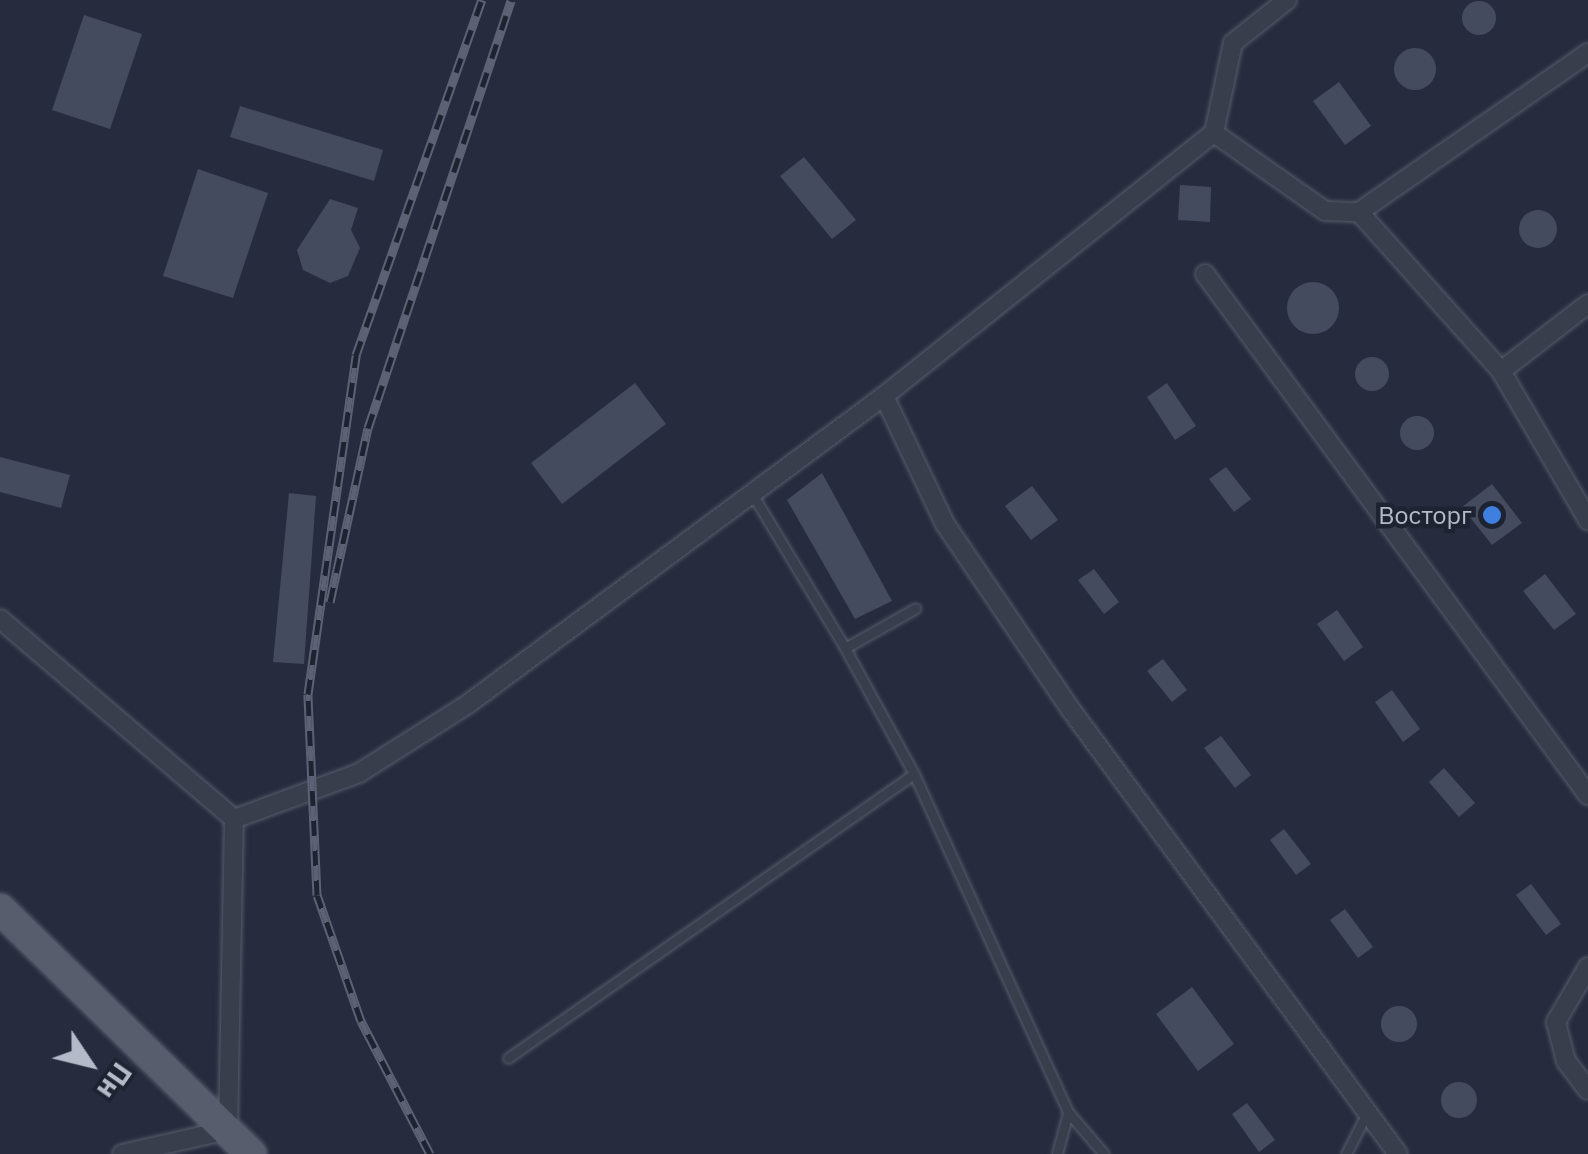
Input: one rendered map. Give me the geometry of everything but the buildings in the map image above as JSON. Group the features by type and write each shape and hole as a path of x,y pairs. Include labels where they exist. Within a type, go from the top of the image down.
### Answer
{"main road":[{"path":"0,909 251,1154"}],"street":[{"path":"234,819 359,773 754,497 884,396 1214,133 1233,42 1287,0"},
{"path":"1214,133 1326,211 1360,212 1588,53"},
{"path":"1360,212 1501,372 1588,520"},
{"path":"1205,274 1588,795"},
{"path":"1501,372 1588,304"},
{"path":"884,396 945,524 1398,1154"},
{"path":"0,618 234,819"},
{"path":"122,1154 228,1130 234,819"},
{"path":"1588,967 1556,1022 1566,1061 1588,1090"}],"lane":[{"path":"754,497 845,648 914,774 1068,1112 1104,1154"},
{"path":"845,648 916,608"},
{"path":"508,1058 914,774"},
{"path":"1056,1154 1068,1112"},
{"path":"1346,1154 1368,1113"}],"railway":[{"path":"430,1154 361,1021 317,895 308,694 356,355 482,0"},
{"path":"330,602 368,428 511,0"}],"place":[{"name":"Восторг","path":"1492,515"}]}
